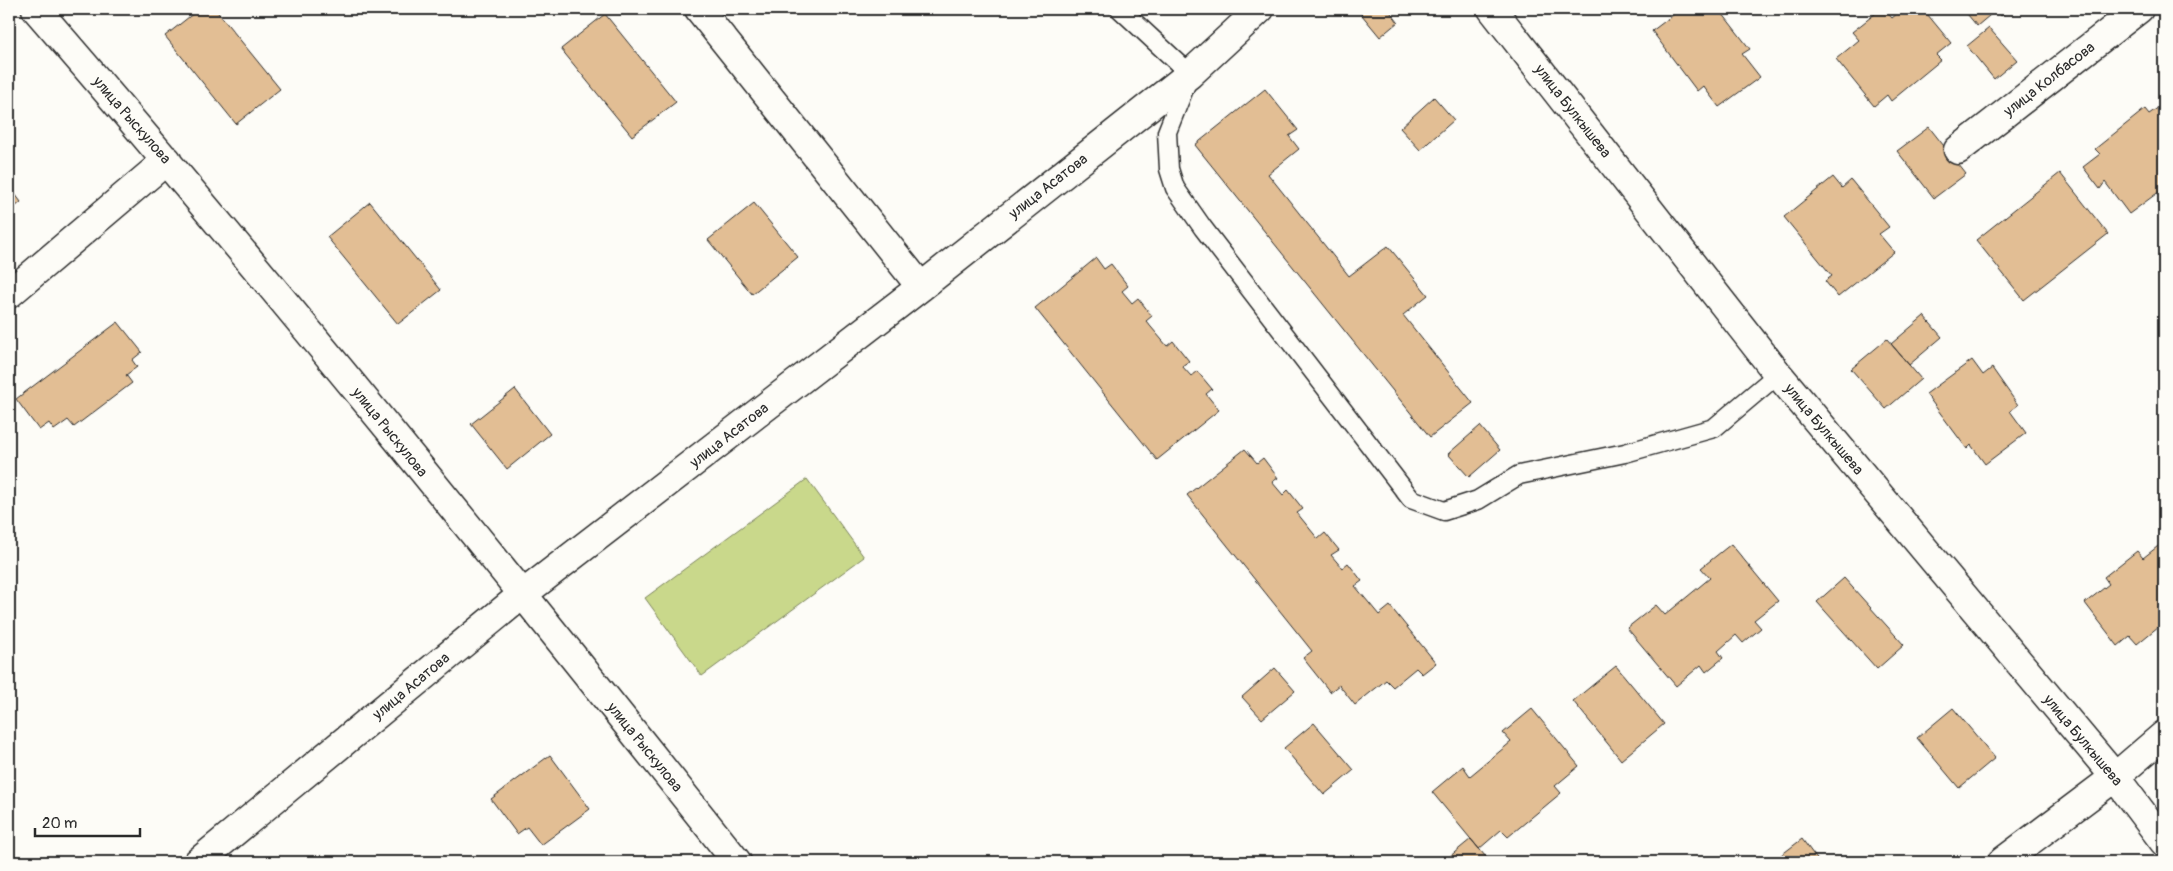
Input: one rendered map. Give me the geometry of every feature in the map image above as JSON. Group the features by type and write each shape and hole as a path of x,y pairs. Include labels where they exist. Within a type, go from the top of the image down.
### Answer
{"street":[{"name":"улица Рыскулова","path":"36,9 167,160 523,594 737,862"},
{"path":"699,9 921,287"},
{"name":"улица Асатова","path":"198,862 523,594 921,287 1190,74 1260,9"},
{"name":"улица Булкышева","path":"1492,9 1778,374 2115,777 2164,842"},
{"name":"улица Колбасова","path":"1958,150 2139,9"},
{"path":"9,294 167,160"},
{"path":"2002,862 2115,777 2164,735"}],"lane":[{"path":"1120,9 1190,74 1168,132 1169,168 1175,188 1209,236 1411,499 1444,511 1478,500 1519,475 1625,453 1714,428 1778,374"}],"green space":[{"path":"807,479 864,557 702,676 645,598"}],"building":[{"path":"199,9 215,9 280,89 236,124 165,36"},
{"path":"1357,9 1388,9 1398,22 1380,37"},
{"path":"1681,9 1708,9 1711,13 1719,9 1750,49 1742,54 1760,77 1719,107 1703,86 1697,91 1652,31"},
{"path":"1881,9 1884,9 1892,18 1903,9 1923,9 1951,43 1936,55 1941,60 1891,101 1887,95 1874,106 1836,59 1859,40 1852,32"},
{"path":"1963,9 2010,9 2001,16 1996,10 1977,26"},
{"path":"605,14 676,102 632,136 561,49"},
{"path":"1989,28 2017,60 1994,79 1967,46"},
{"path":"1265,89 1298,130 1289,136 1299,149 1268,174 1349,276 1388,246 1428,295 1403,315 1473,403 1430,437 1195,145"},
{"path":"1434,97 1454,120 1420,150 1400,128"},
{"path":"2162,105 2164,108 2164,188 2129,214 2105,182 2100,189 2083,167 2100,154 2095,149 2145,109 2149,114"},
{"path":"1929,127 1966,174 1934,198 1897,151"},
{"path":"2060,173 2108,234 2024,300 1976,240"},
{"path":"1833,177 1842,188 1851,180 1889,227 1879,234 1894,252 1838,297 1825,281 1832,276 1784,217"},
{"path":"9,186 21,202 9,212"},
{"path":"370,202 441,290 398,324 327,237"},
{"path":"754,203 798,257 752,294 708,240"},
{"path":"1096,258 1104,269 1111,264 1128,286 1122,291 1132,303 1138,298 1152,316 1146,321 1167,346 1173,341 1189,361 1182,366 1191,376 1197,371 1212,389 1206,394 1219,410 1157,460 1035,308"},
{"path":"1924,316 1942,337 1909,365 1891,344"},
{"path":"118,322 142,352 132,360 137,367 126,375 132,383 74,427 68,420 54,430 49,423 39,430 16,399"},
{"path":"1887,339 1921,379 1886,409 1851,369"},
{"path":"1972,360 1983,375 1992,368 2018,405 2010,411 2026,433 1985,464 1971,445 1967,449 1926,394"},
{"path":"515,389 550,434 507,469 471,424"},
{"path":"1480,426 1500,450 1469,477 1448,454"},
{"path":"1245,449 1257,463 1263,458 1278,478 1272,482 1283,495 1288,490 1303,509 1297,513 1318,539 1325,533 1339,550 1331,555 1342,568 1348,563 1362,581 1355,586 1379,615 1390,606 1436,663 1422,674 1416,668 1393,687 1386,680 1355,705 1339,685 1330,692 1303,658 1312,651 1187,495"},
{"path":"2162,543 2164,547 2164,622 2137,644 2130,636 2118,646 2085,603 2109,584 2104,577 2137,551 2143,558"},
{"path":"1731,544 1778,601 1754,620 1761,628 1743,643 1736,635 1718,651 1723,658 1706,672 1701,665 1676,686 1627,628 1656,605 1665,615 1710,578 1701,568"},
{"path":"1844,578 1904,645 1877,669 1817,602"},
{"path":"1616,666 1664,724 1621,760 1573,701"},
{"path":"1275,668 1295,691 1262,719 1242,697"},
{"path":"1953,708 1995,758 1959,788 1917,738"},
{"path":"1532,709 1579,766 1555,786 1561,793 1508,837 1501,830 1479,849 1432,792 1463,766 1470,776 1511,742 1503,733"},
{"path":"1314,723 1354,770 1324,795 1284,748"},
{"path":"550,755 590,809 541,845 527,827 517,834 491,799"},
{"path":"1471,839 1490,862 1443,862"},
{"path":"1802,839 1819,862 1772,862"}]}
